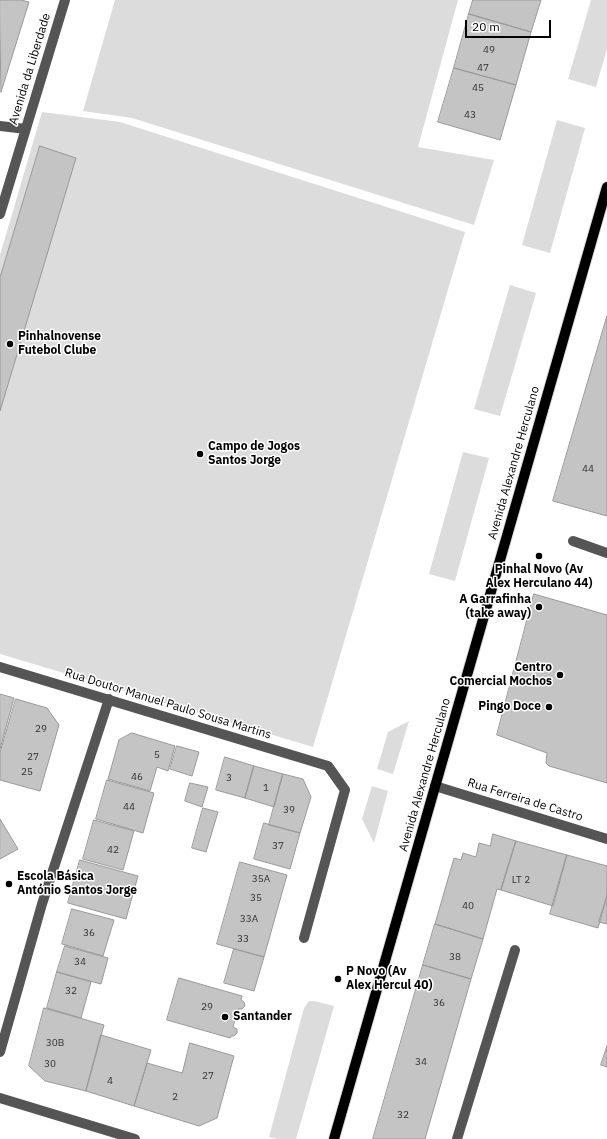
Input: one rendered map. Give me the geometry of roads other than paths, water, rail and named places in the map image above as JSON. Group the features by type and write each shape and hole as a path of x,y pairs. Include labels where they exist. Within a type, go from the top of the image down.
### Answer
{"main road":[{"name":"Avenida Alexandre Herculano","path":"334,1139 607,187"}],"street":[{"name":"Avenida da Liberdade","path":"0,214 65,0"},
{"path":"0,126 26,129"},
{"path":"573,541 607,552"},
{"name":"Rua Doutor Manuel Paulo Sousa Martins","path":"0,666 328,766 345,790 304,938"},
{"path":"0,1052 42,904 109,699"},
{"name":"Rua Ferreira de Castro","path":"435,786 607,839"},
{"path":"457,1139 515,950"},
{"path":"0,1098 135,1139"}],"place":[{"name":"Pinhalnovense Futebol Clube","path":"10,344"},
{"name":"Campo de Jogos Santos Jorge","path":"200,454"},
{"name":"Pinhal Novo (Av Alex Herculano 44)","path":"539,556"},
{"name":"A Garrafinha (take away)","path":"539,607"},
{"name":"Centro Comercial Mochos","path":"560,675"},
{"name":"Pingo Doce","path":"549,707"},
{"name":"Escola Básica António Santos Jorge","path":"9,884"},
{"name":"P Novo (Av Alex Hercul 40)","path":"338,979"},
{"name":"Santander","path":"225,1017"}]}
